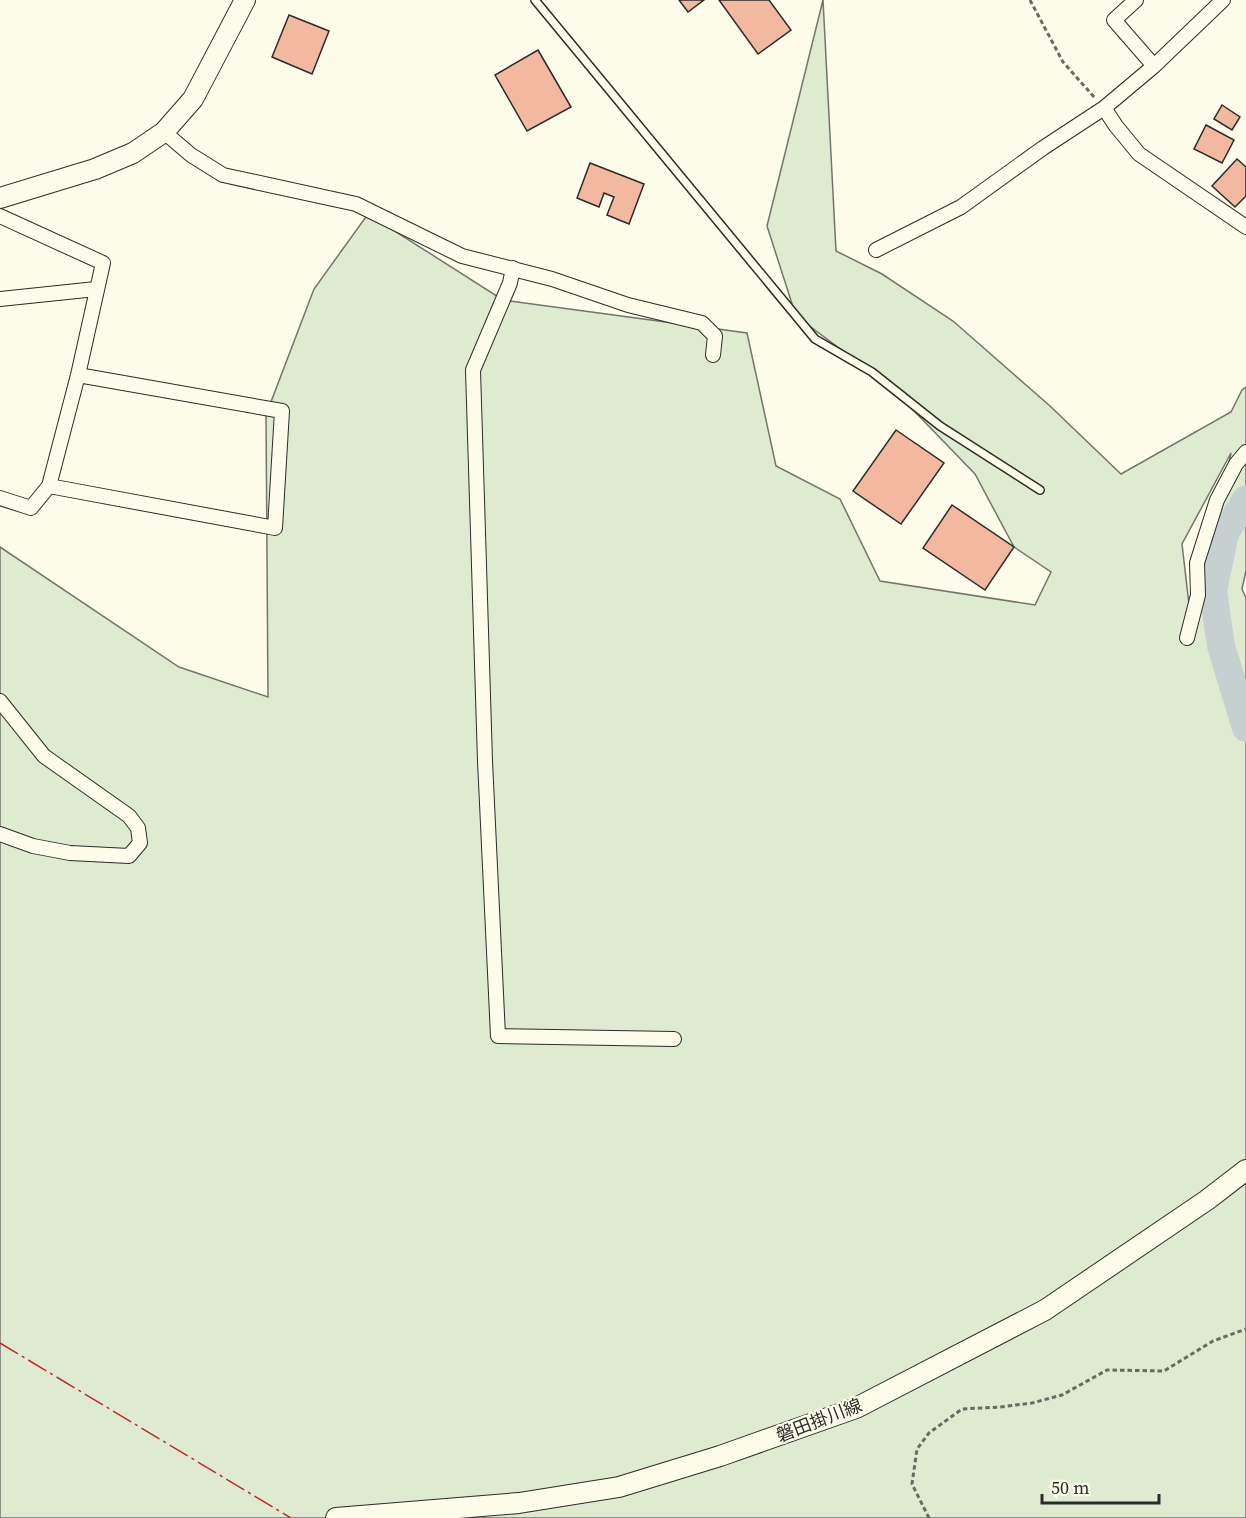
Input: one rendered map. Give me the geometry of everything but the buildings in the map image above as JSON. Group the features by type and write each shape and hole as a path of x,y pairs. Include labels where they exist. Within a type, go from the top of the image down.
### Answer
{"main road":[{"path":"0,198 95,169 132,153 164,132 193,99 245,0"},
{"name":"磐田掛川線","path":"336,1518 519,1503 619,1486 720,1456 856,1408 1045,1310 1197,1207 1246,1170"}],"street":[{"path":"1136,0 1114,21 1154,66"},
{"path":"876,250 961,207 1043,148 1104,108 1154,66 1223,0"},
{"path":"1104,108 1139,154 1244,219"},
{"path":"164,132 191,155 223,175 356,204 462,256 552,279 628,305 702,323 715,336 713,355"},
{"path":"0,216 103,263 78,375 49,486 31,508 0,498"},
{"path":"513,268 510,283 473,370 484,749 498,1036 674,1039"},
{"path":"0,299 96,289"},
{"path":"49,486 275,528 282,411 78,375"},
{"path":"1187,638 1198,595 1197,563 1217,501 1236,464 1246,452"},
{"path":"0,701 44,756 129,816 138,828 140,843 129,856 70,853 33,846 0,834"}],"lane":[{"path":"535,0 815,339 872,372 940,426 1040,490"}],"path":[{"path":"1030,0 1063,62 1104,108"},
{"path":"929,1518 912,1484 917,1449 928,1433 962,1409 1032,1403 1062,1395 1107,1370 1164,1371 1213,1341 1246,1329"}],"green space":[{"path":"823,0 836,251 882,274 953,321 1050,406 1121,474 1231,412 1242,390 1246,387 1246,571 1242,589 1246,598 1246,1518 0,1518 0,547 179,667 268,697 266,415 314,289 368,214 503,300 747,333 776,466 840,499 880,581 1035,605 1051,572 1014,547 975,474 889,385 796,316 767,226","holes":["1231,453 1193,639 1182,544"]}],"waterway":[{"path":"1246,499 1225,533 1213,591 1221,646 1246,728"}],"power":[{"path":"0,1343 291,1518"}]}
